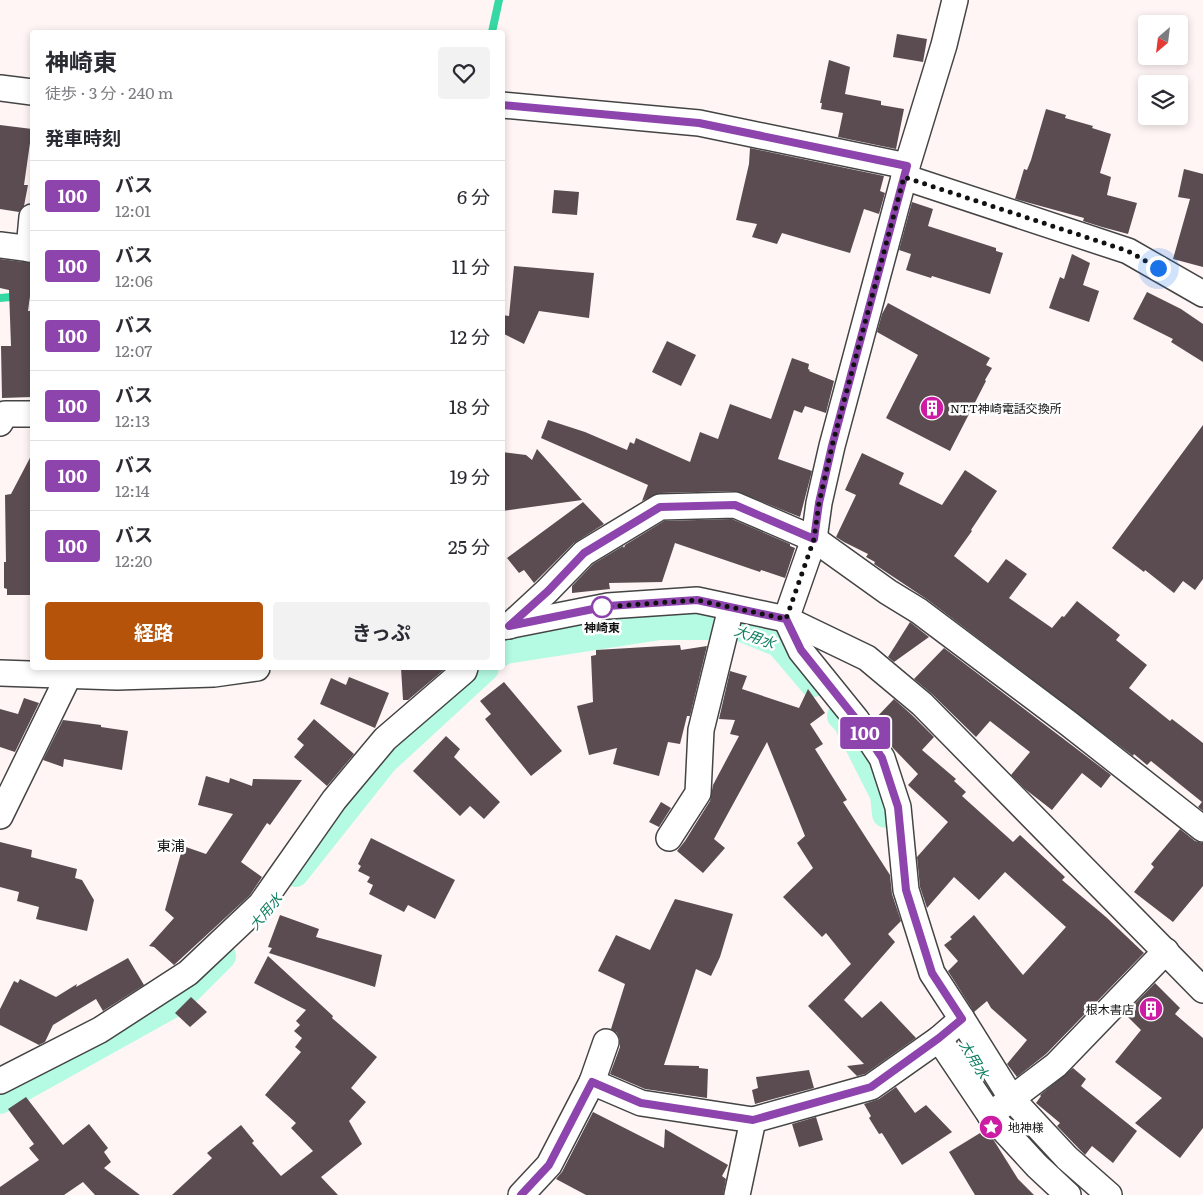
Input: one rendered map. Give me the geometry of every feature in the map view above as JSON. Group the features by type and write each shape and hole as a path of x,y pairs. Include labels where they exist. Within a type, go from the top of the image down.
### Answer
{"street":[{"path":"955,0 944,45 902,168 832,446 819,503 814,539 786,619 801,650 856,719 882,758 898,807 906,890 951,1028 1002,1107 1037,1166 1068,1195"},
{"path":"0,88 30,92"},
{"path":"505,105 699,123 902,168 1128,251 1203,294"},
{"path":"0,245 30,249"},
{"path":"0,423 5,414 30,414"},
{"path":"506,627 548,591 584,553 660,507 735,505 814,539 918,611 1068,723 1203,829"},
{"path":"506,627 608,606 697,600 728,622 786,619 867,658 922,704 1203,990"},
{"path":"669,838 698,793 701,730 728,622"},
{"path":"0,673 117,677 214,674 243,670"},
{"path":"0,1081 100,1030 188,973 261,904 334,800 385,739 464,670"},
{"path":"0,816 69,676"},
{"path":"1002,1107 1056,1065 1166,951"},
{"path":"592,1082 641,1103 753,1120 871,1087 951,1028"},
{"path":"521,1195 549,1165 592,1082 606,1042"},
{"path":"1002,1107 1067,1158 1096,1190"},
{"path":"737,1195 753,1120"}],"building":[{"path":"897,34 927,39 923,62 893,57"},
{"path":"829,60 850,67 845,94 881,101 881,105 904,109 896,149 838,137 843,113 821,109 822,103 820,103"},
{"path":"1046,109 1066,115 1065,118 1093,126 1092,128 1111,134 1100,173 1111,177 1107,195 1137,203 1128,234 1083,221 1084,218 1015,199 1024,169 1027,170 1031,160"},
{"path":"0,125 30,129 30,143 24,185 28,185 24,206 19,212 0,209"},
{"path":"750,148 884,176 880,191 885,193 879,214 864,209 850,253 782,233 777,244 752,237 757,224 736,220 749,164"},
{"path":"1184,169 1203,174 1203,267 1173,259 1190,199 1178,197"},
{"path":"554,190 579,192 577,215 552,213"},
{"path":"912,202 933,209 928,226 996,248 996,251 1003,253 990,294 906,270 911,254 899,250"},
{"path":"1072,254 1090,263 1083,285 1099,291 1089,322 1049,308 1060,277 1064,279"},
{"path":"0,259 30,263 28,311 30,311 30,397 2,398 1,346 11,346 9,290 0,288"},
{"path":"514,266 594,273 589,318 539,311 524,344 505,334 505,315 509,316"},
{"path":"1147,292 1181,309 1203,324 1203,362 1171,342 1173,339 1133,319"},
{"path":"888,303 990,358 986,365 992,368 950,451 886,418 918,355 877,332 882,314"},
{"path":"667,341 696,355 681,386 652,372"},
{"path":"792,358 809,364 809,371 834,381 826,413 805,406 802,413 794,410 778,459 812,471 800,517 735,491 660,493 642,501 648,485 541,438 548,420 585,432 627,450 630,442 634,444 636,438 690,462 700,432 718,439 730,404 771,419"},
{"path":"1203,425 1203,579 1195,590 1183,581 1174,593 1145,570 1144,572 1112,548"},
{"path":"537,449 582,500 505,511 505,452 526,455 532,460"},
{"path":"862,453 904,473 899,484 942,505 965,470 997,491 954,556 988,583 1006,559 1027,574 1009,598 1052,628 1077,601 1120,635 1116,640 1147,665 1129,688 1170,721 1172,719 1203,743 1203,811 1198,807 1202,802 1151,761 1147,765 1134,754 1133,756 928,600 874,564 875,562 866,557 868,554 836,537 856,495 845,490"},
{"path":"30,458 30,595 7,595 7,589 4,588 4,562 6,562 5,495 11,494"},
{"path":"583,502 604,524 574,543 534,583 524,570 519,573 507,558"},
{"path":"732,519 790,544 790,546 795,548 785,578 761,570 760,572 675,543 662,582 609,583 610,589 572,593 572,586 593,564 623,546 624,548 625,545 664,521"},
{"path":"910,622 929,637 894,662 888,657"},
{"path":"680,645 681,650 707,646 690,716 687,716 680,744 668,742 659,776 613,764 617,748 589,755 577,706 593,702 591,656 596,655 596,650"},
{"path":"944,648 1111,775 1101,788 1082,773 1052,810 1025,789 1011,775 1030,752 990,721 976,737 914,679"},
{"path":"401,670 444,670 408,700 403,700"},
{"path":"730,671 747,676 742,689 799,708 808,689 825,713 810,724 823,744 815,749 847,800 843,802 890,875 892,894 901,921 888,934 895,942 844,1000 862,1018 881,1001 916,1038 865,1074 857,1076 847,1066 864,1064 808,1006 851,964 826,933 822,937 783,897 813,868 797,843 805,836 767,742 714,839 725,848 703,873 677,851 710,801 713,785 739,736 730,734 735,720 719,719"},
{"path":"349,677 389,693 375,728 320,704 331,678 346,685"},
{"path":"504,682 562,751 531,776 485,719 491,714 480,701"},
{"path":"24,698 39,703 15,752 0,747 0,709 18,714"},
{"path":"894,699 934,737 922,750 956,779 954,781 966,792 962,796 1013,842 1020,835 1065,877 1062,880 1106,917 1144,953 1046,1054 1017,1077 1007,1064 1027,1040 991,1008 987,1001 974,1012 948,971 958,961 944,945 974,915 1023,975 1066,927 1005,872 979,900 954,877 927,908 920,887 917,857 948,822 908,785 918,774 893,748 874,720"},
{"path":"314,719 354,754 327,786 294,757 304,745 297,739"},
{"path":"63,720 128,731 122,770 64,759 63,767 43,760"},
{"path":"446,736 460,749 454,757 500,802 484,819 470,806 460,816 413,771"},
{"path":"206,776 229,783 230,778 252,786 253,779 302,780 270,825 267,823 241,862 262,877 250,895 174,965 154,947 149,946 174,918 165,910 183,846 206,854 233,814 198,805"},
{"path":"661,802 671,808 659,827 649,822"},
{"path":"1180,829 1195,841 1203,843 1203,886 1173,922 1134,892 1154,867 1151,864"},
{"path":"371,838 455,880 435,919 408,905 404,912 369,894 373,885 367,882 370,877 358,871 361,866 358,864"},
{"path":"0,842 32,850 31,857 77,869 75,878 82,880 94,900 87,931 36,919 39,907 17,901 19,892 0,887"},
{"path":"675,899 733,914 720,957 711,976 696,969 664,1065 699,1066 699,1068 708,1069 707,1098 645,1089 610,1074 620,1047 617,1033 611,1029 625,984 598,971 616,935 650,950"},
{"path":"280,915 319,929 316,937 382,955 375,987 269,953 272,948 268,947"},
{"path":"268,956 333,1016 332,1018 377,1057 351,1088 366,1102 349,1121 362,1144 321,1177 338,1195 172,1195 212,1158 207,1153 241,1125 254,1141 252,1143 281,1176 313,1151 291,1128 296,1123 265,1095 301,1052 295,1047 302,1038 294,1031 300,1025 296,1021 306,1010 254,983"},
{"path":"128,958 144,985 103,1011 96,999 53,1025 45,1042 39,1045 0,1025 0,1009 14,981 18,983 20,979 56,997"},
{"path":"1155,983 1180,1008 1175,1014 1203,1038 1203,1128 1180,1158 1135,1123 1162,1098 1115,1062 1141,1030 1125,1014"},
{"path":"191,997 207,1012 190,1027 175,1013"},
{"path":"1073,1068 1086,1079 1081,1086 1137,1131 1113,1163 1092,1146 1085,1155 1057,1126 1060,1123 1036,1103 1040,1095"},
{"path":"809,1070 814,1088 755,1104 752,1090 758,1088 756,1077"},
{"path":"896,1087 915,1113 926,1105 952,1132 902,1165 882,1133 879,1134 869,1118 871,1116 864,1104 879,1099"},
{"path":"26,1097 63,1145 89,1124 108,1148 104,1152 111,1162 104,1168 140,1195 95,1195 83,1182 64,1195 0,1195 0,1187 39,1160 29,1148 34,1144 8,1109"},
{"path":"593,1112 664,1148 665,1129 728,1165 722,1176 726,1179 723,1195 586,1195 556,1179 562,1172"},
{"path":"816,1117 823,1140 799,1147 792,1124"},
{"path":"985,1130 993,1139 1018,1179 1034,1195 975,1195 949,1152"}],"waterway":[{"path":"492,30 499,0"},
{"path":"0,298 30,295"},
{"name":"大用水","path":"505,650 660,626 737,626 779,643 813,683"},
{"name":"大用水","path":"295,873 384,761 483,670"},
{"name":"大用水","path":"841,716 847,722 884,795 886,814"},
{"name":"大用水","path":"0,1100 176,1002 222,956"},
{"name":"大用水","path":"989,1083 1009,1114 1041,1146"}],"bus line":[{"name":"100","path":"505,105 699,123 907,166 832,446 819,503 814,539 735,505 660,507 584,553 548,591 509,626 608,606 697,600 786,619 801,650 856,719 882,758 898,807 906,890 932,973 962,1019 898,1069 871,1087 753,1120 641,1103 592,1082 549,1165 521,1195"}],"place":[{"name":"NTT神崎電話交換所","path":"932,408"},
{"name":"神崎東","path":"602,607"},
{"name":"根木書店","path":"1151,1009"},
{"name":"地神様","path":"991,1127"}],"district":[{"name":"東浦","path":"171,845"}],"route":[{"path":"602,607 697,600 786,619 814,539 819,503 832,446 904,177 1128,251 1158,268"}]}
